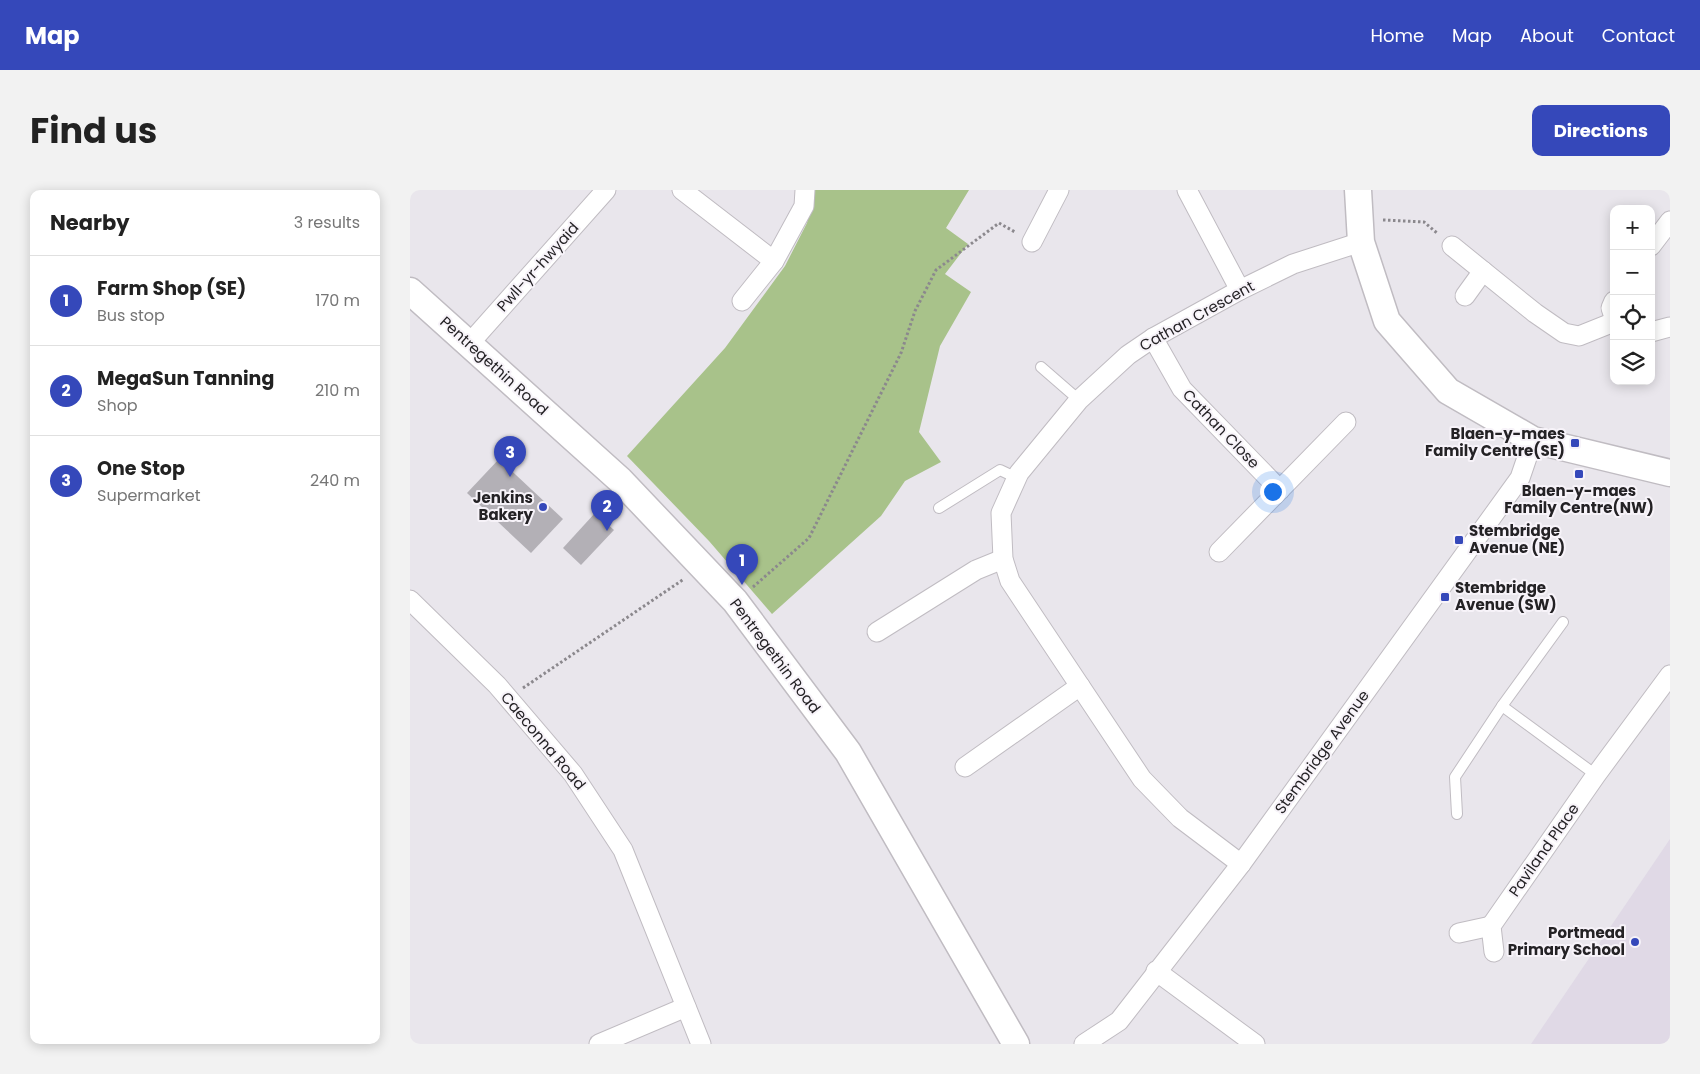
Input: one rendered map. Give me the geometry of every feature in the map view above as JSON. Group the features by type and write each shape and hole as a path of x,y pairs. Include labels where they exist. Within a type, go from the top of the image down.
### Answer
{"street":[{"name":"Pwll-yr-hwyaid","path":"469,344 606,190"},
{"path":"682,190 774,261"},
{"path":"742,301 774,261 804,206 805,190"},
{"path":"1032,242 1059,190"},
{"path":"1358,190 1360,231 1387,321 1448,391 1534,440 1670,473"},
{"path":"1189,191 1240,290"},
{"path":"1655,241 1670,221"},
{"name":"Cathan Crescent","path":"1241,864 1180,818 1142,778 1010,581 1003,560 1001,513 1016,478 1025,466 1079,400 1128,355 1153,338 1240,290 1360,231"},
{"path":"1452,246 1564,333 1579,336 1610,324"},
{"path":"1465,296 1483,271"},
{"name":"Pentregethin Road","path":"410,291 620,480 735,601 848,752 1016,1044"},
{"path":"1655,331 1670,327"},
{"name":"Cathan Close","path":"1153,338 1182,389 1280,490"},
{"path":"1219,552 1346,422"},
{"name":"Stembridge Avenue","path":"1084,1044 1119,1021 1241,864 1520,478 1534,440"},
{"path":"877,632 976,570 1003,560"},
{"name":"Caeconna Road","path":"410,600 508,698 573,774 623,850 700,1044"},
{"name":"Paviland Place","path":"1492,926 1596,775 1670,675"},
{"path":"965,767 1080,686"},
{"path":"1459,933 1492,926 1494,952"},
{"path":"1156,971 1255,1044"},
{"path":"599,1044 686,1007"}],"lane":[{"path":"1041,367 1079,400"},
{"path":"939,508 1000,470 1016,478"},
{"path":"1457,814 1455,777 1502,706 1562,622"},
{"path":"1502,706 1596,775"}],"path":[{"path":"1360,231 1424,222 1452,246"},
{"path":"735,601 809,538 901,353 915,312 936,270 999,223 1032,242"},
{"path":"508,698 703,566"}],"shaded area":[{"name":"Portmead Primary School","path":"1670,839 1670,1044 1531,1044"}],"green space":[{"path":"814,190 969,190 946,228 968,244 945,274 971,292 940,346 919,432 941,462 905,481 881,516 772,614 709,541 627,456 725,348 785,266 807,223"}],"building":[{"path":"499,459 563,519 531,553 467,493"},
{"path":"595,513 614,530 581,565 563,548"}],"place":[{"name":"Blaen-y-maes Family Centre(SE)","path":"1575,443"},
{"name":"Blaen-y-maes Family Centre(NW)","path":"1579,474"},
{"name":"One Stop","path":"510,477"},
{"name":"Jenkins Bakery","path":"543,507"},
{"name":"MegaSun Tanning","path":"607,531"},
{"name":"Stembridge Avenue (NE)","path":"1459,540"},
{"name":"Farm Shop (SE)","path":"742,585"},
{"name":"Stembridge Avenue (SW)","path":"1445,597"},
{"name":"Portmead Primary School","path":"1635,942"}]}
